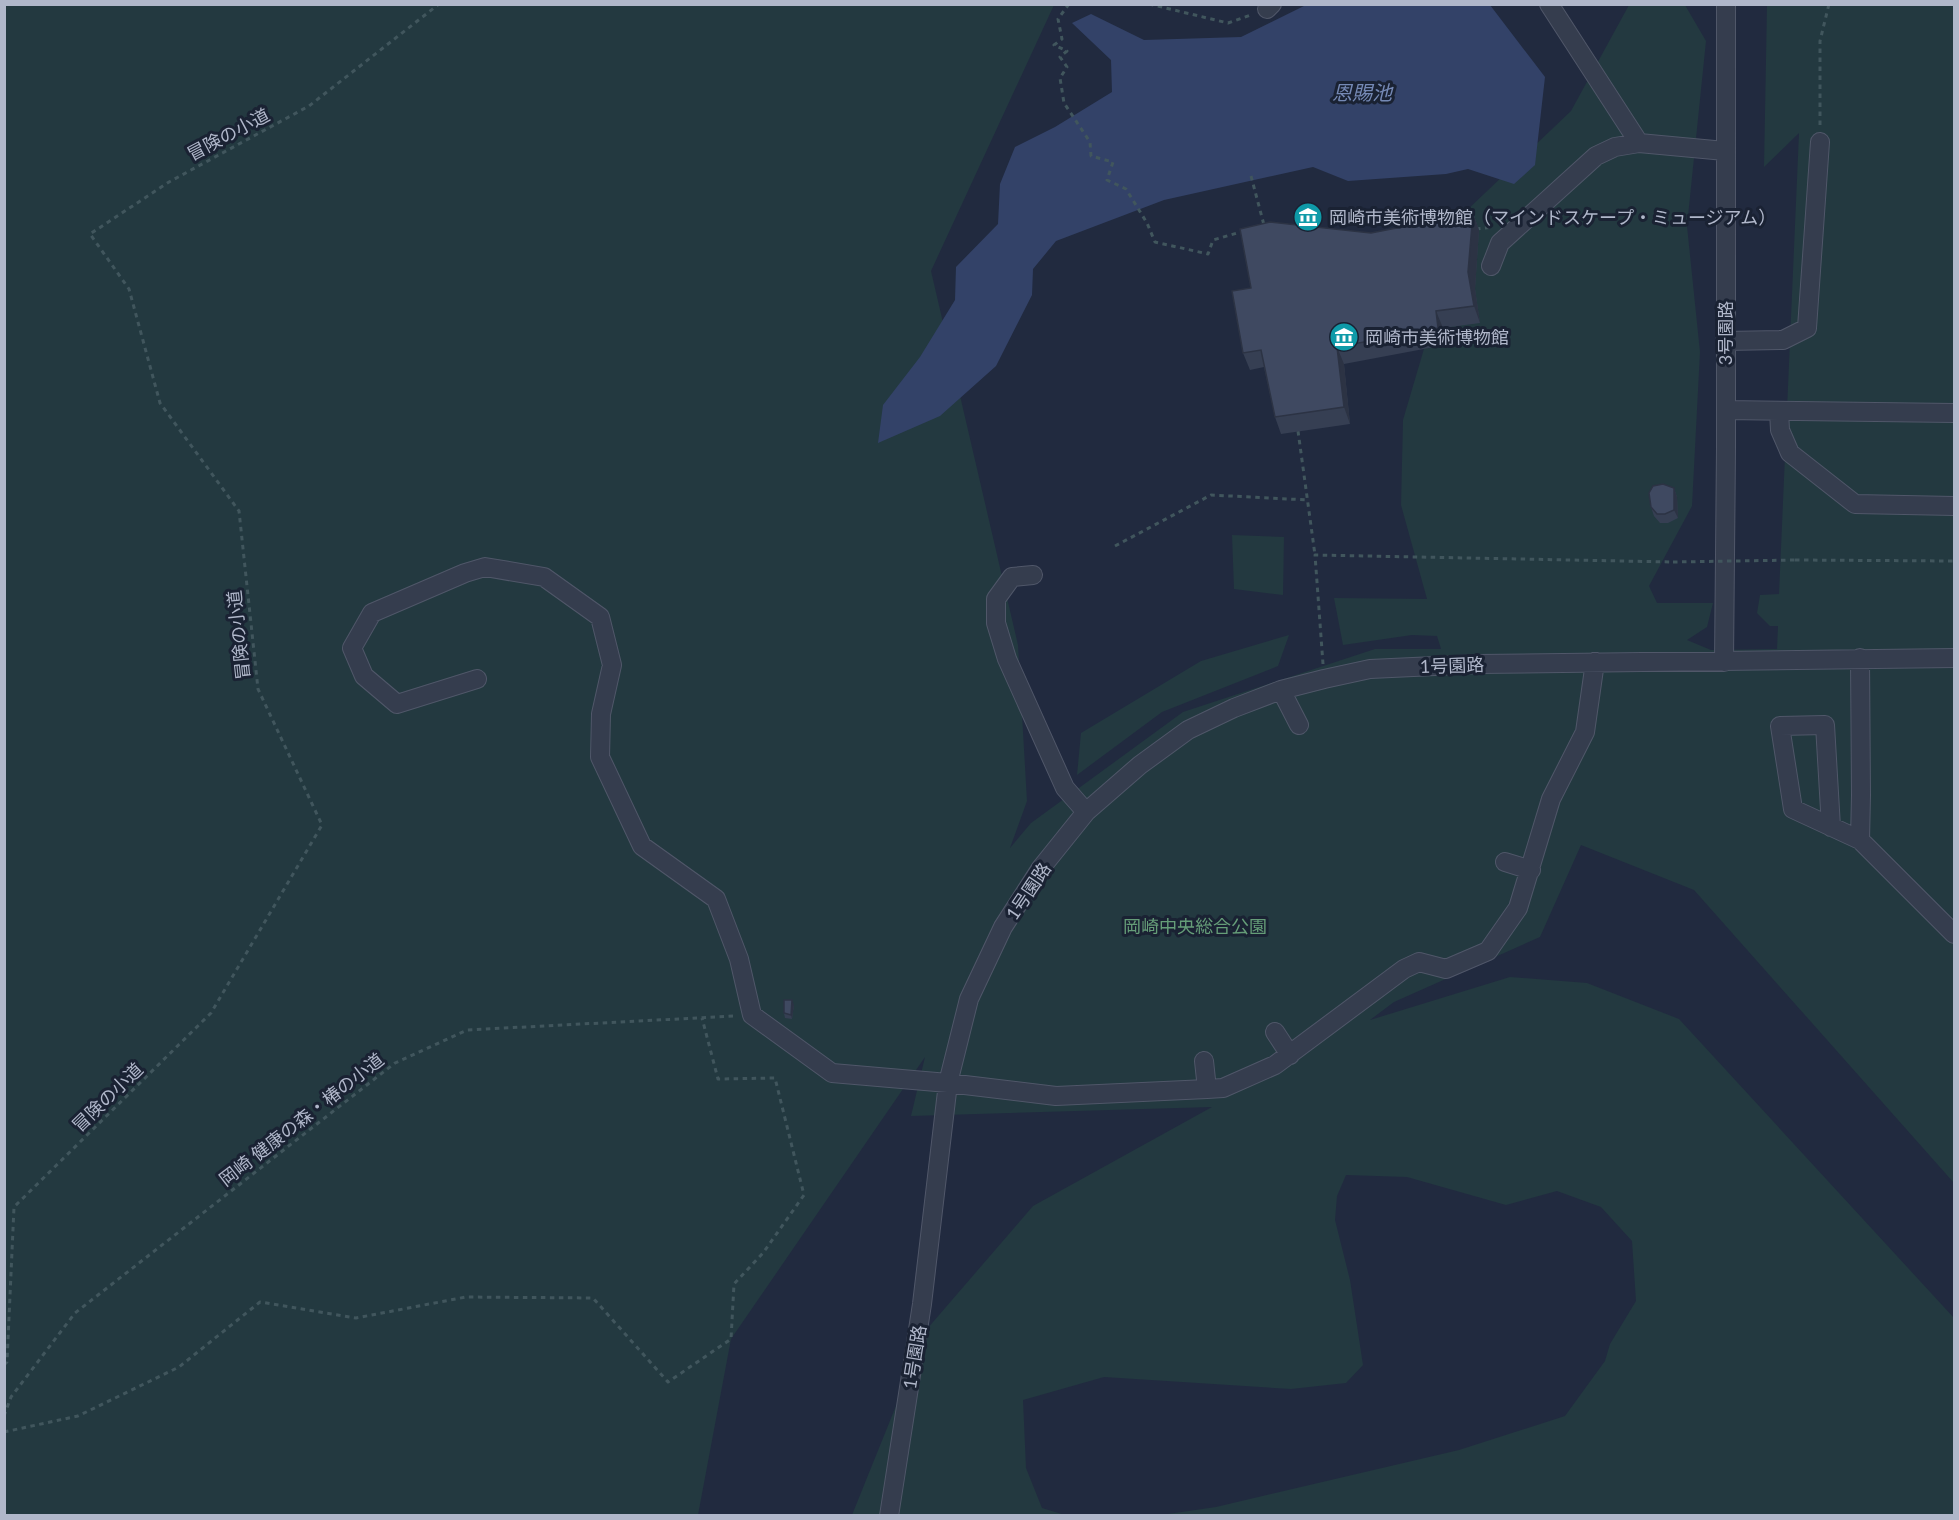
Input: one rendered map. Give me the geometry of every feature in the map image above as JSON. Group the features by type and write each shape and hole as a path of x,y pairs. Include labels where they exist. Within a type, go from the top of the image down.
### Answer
{"street":[{"path":"1549,4 1639,143"},
{"name":"3号園路","path":"1724,662 1726,4"},
{"path":"1725,341 1783,340 1808,328 1820,142"},
{"path":"1491,266 1500,243 1596,156 1615,147 1639,143 1725,151"},
{"path":"1726,410 1954,413"},
{"path":"1779,411 1780,430 1790,453 1856,504 1954,506"},
{"path":"477,679 397,704 364,676 352,648 372,613 465,573 485,567 544,577 600,617 612,665 601,714 600,758 642,846 716,898 739,959 752,1015 832,1073 948,1083 1056,1096 1223,1088 1275,1065 1404,969 1419,962 1446,969 1488,951 1518,908 1551,799 1585,732 1595,662"},
{"path":"1033,575 1012,577 996,599 996,623 1007,659 1049,756 1065,788 1086,812"},
{"path":"1860,658 1862,795 1860,840"},
{"path":"1724,662 1954,658"},
{"name":"1号園路","path":"889,1515 922,1304 948,1083 969,999 1003,927 1041,868 1086,812 1140,765 1188,730 1234,708 1281,690 1324,679 1370,669 1411,666 1724,662"},
{"path":"1281,690 1299,725"},
{"path":"1831,827 1825,725 1779,726 1792,809 1831,827 1860,840 1954,934"},
{"path":"1506,862 1531,870"},
{"path":"1275,1032 1290,1055"},
{"path":"1204,1061 1207,1089"}],"path":[{"name":"冒険の小道","path":"4,1365 7,1362 14,1207 212,1013 322,825 258,689 239,511 160,403 129,289 90,234 169,182 309,106 439,4"},
{"path":"1069,4 1058,19 1062,39 1054,45 1067,51 1060,57 1067,67 1060,78 1065,103 1090,142 1091,156 1113,162 1107,180 1126,189 1147,223 1155,242 1208,254 1213,240 1264,225 1251,176"},
{"path":"1149,4 1228,23 1270,7"},
{"path":"1820,142 1820,40 1829,4"},
{"path":"1466,230 1521,223"},
{"path":"1298,431 1316,555 1324,679"},
{"path":"1115,546 1211,495 1308,500"},
{"path":"1316,555 1673,562 1954,561"},
{"name":"岡崎 健康の森・椿の小道","path":"4,1416 11,1397 75,1313 395,1063 467,1030 752,1015"},
{"path":"4,1432 78,1416 179,1367 260,1302 356,1318 466,1297 593,1298 668,1382 731,1340 734,1284 763,1253 804,1195 776,1078 718,1079 702,1018"}],"green space":[{"name":"岡崎中央総合公園","path":"5,5 1054,5 931,271 1018,645 1027,801 1010,848 1031,823 1183,712 1375,649 1441,649 1437,636 1412,635 1343,645 1334,598 1427,599 1401,505 1403,420 1464,213 1571,111 1629,5 1685,5 1706,41 1687,226 1700,352 1692,506 1649,586 1657,603 1713,603 1707,627 1687,640 1711,650 1777,649 1778,626 1770,626 1757,613 1760,595 1779,594 1799,133 1764,167 1767,5 1954,5 1954,1183 1694,890 1581,845 1540,937 1394,1002 1370,1020 1510,977 1587,983 1679,1019 1954,1318 1954,1515 1161,1515 1216,1507 1459,1450 1565,1416 1605,1361 1610,1344 1636,1301 1632,1241 1601,1207 1557,1191 1506,1205 1407,1177 1346,1175 1337,1196 1335,1220 1350,1280 1363,1365 1346,1383 1291,1389 1104,1377 1023,1400 1026,1468 1042,1508 1065,1515 852,1515 927,1329 1033,1206 1212,1107 911,1116 925,1057 731,1339 698,1515 5,1516"},
{"path":"1232,535 1284,537 1283,595 1234,589"},
{"path":"1289,635 1278,666 1162,712 1077,775 1081,733 1201,661"}],"water":[{"name":"恩賜池","path":"1308,4 1490,5 1545,77 1535,165 1514,184 1468,169 1446,174 1348,181 1313,167 1164,200 1056,241 1033,269 1032,295 996,366 940,416 878,443 883,405 920,357 955,300 956,267 998,224 1000,184 1015,147 1055,127 1112,92 1111,60 1072,23 1091,14 1144,40 1241,37"}],"building":[{"name":"岡崎市美術博物館","path":"1473,213 1468,272 1474,306 1436,311 1438,328 1337,347 1344,407 1275,417 1261,350 1243,353 1232,291 1251,288 1240,229 1270,222 1371,233"},
{"path":"1663,484 1674,488 1674,510 1665,514 1657,514 1651,507 1649,493 1653,486"},
{"path":"784,1000 792,1000 791,1015 784,1013"}],"place":[{"name":"岡崎市美術博物館（マインドスケープ・ミュージアム）","path":"1308,217"},
{"name":"岡崎市美術博物館","path":"1344,337"}]}
